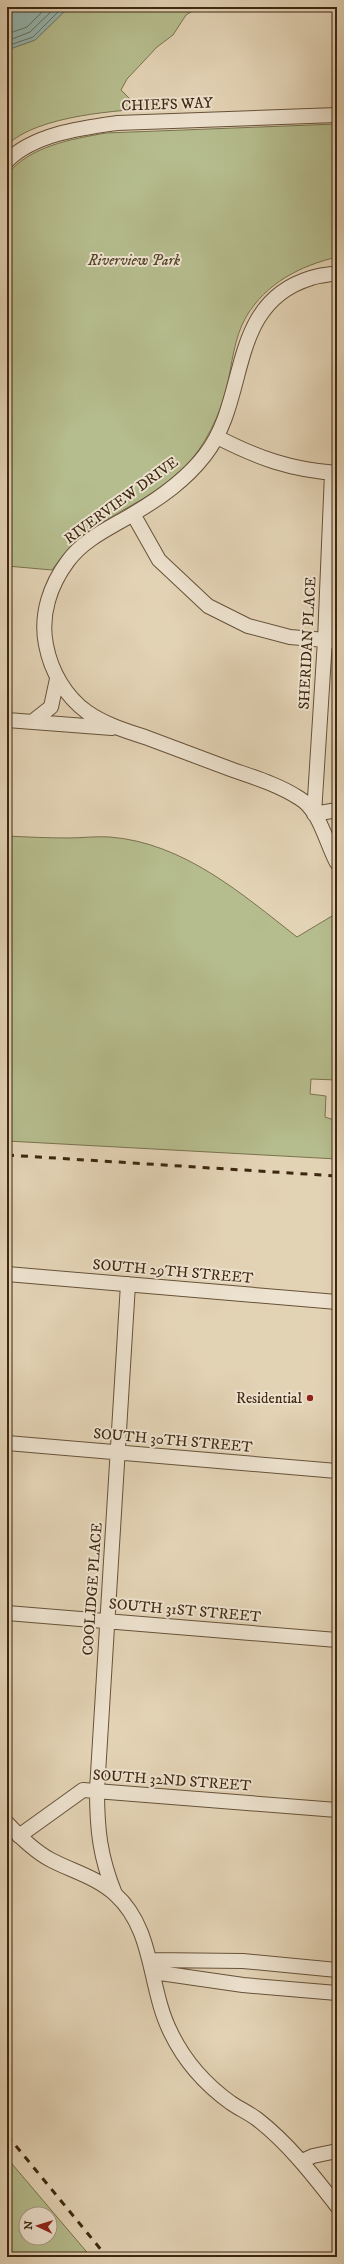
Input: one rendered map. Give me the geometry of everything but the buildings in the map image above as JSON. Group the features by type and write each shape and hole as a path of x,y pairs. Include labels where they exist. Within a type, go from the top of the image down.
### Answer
{"street":[{"name":"CHIEFS WAY","path":"7,161 13,155 41,140 88,127 117,123 337,115"},
{"name":"RIVERVIEW DRIVE","path":"337,273 310,278 290,287 274,299 261,313 250,331 244,348 233,397 217,438 205,455 178,483 133,514 97,535 69,559 50,592 44,619 48,656 58,679 69,695 87,712 122,729 271,783 302,799 314,814 337,863"},
{"path":"217,438 265,460 294,468 334,473"},
{"name":"SHERIDAN PLACE","path":"314,814 331,641 334,473"},
{"path":"133,514 159,560 208,606 248,626 290,637 331,641"},
{"path":"32,722 51,707 58,679"},
{"path":"7,720 122,729"},
{"path":"314,814 337,810"},
{"name":"SOUTH 29TH STREET","path":"7,1274 337,1302"},
{"name":"COOLIDGE PLACE","path":"115,1894 106,1872 98,1833 97,1790 128,1284"},
{"name":"SOUTH 30TH STREET","path":"7,1443 337,1470"},
{"name":"SOUTH 31ST STREET","path":"7,1613 337,1640"},
{"name":"SOUTH 32ND STREET","path":"19,1836 83,1790 337,1810"},
{"path":"7,1823 19,1836 50,1859 85,1874 115,1894 140,1927 164,2018 192,2066 230,2103 257,2120 302,2161 337,2206"},
{"path":"151,1966 243,1961 337,1970"},
{"path":"151,1966 243,1986 337,1993"},
{"path":"302,2161 313,2156 337,2152"}],"green space":[{"path":"69,7 199,7 186,15 173,35 157,47 127,79 121,90 132,101 156,100 161,108 124,110 80,116 59,121 38,127 21,135 7,145 7,50 35,40"},
{"name":"Riverview Park","path":"337,124 337,257 310,265 297,271 274,285 254,305 246,317 239,334 224,398 211,430 199,450 175,477 152,493 80,537 52,570 7,566 7,175 16,165 27,157 52,145 106,133"},
{"path":"7,836 60,838 110,837 137,841 163,849 211,873 255,904 297,937 337,913 336,1080 311,1079 310,1094 326,1096 325,1117 337,1121 337,1159 7,1141"},
{"path":"7,2158 48,2206 18,2206 18,2246 58,2246 58,2218 91,2257 7,2257"}],"water":[{"path":"7,7 69,7 35,40 7,50"}],"railway":[{"path":"7,1155 337,1176"},
{"path":"7,2135 107,2257"}],"place":[{"name":"Residential","path":"310,1398"}]}
